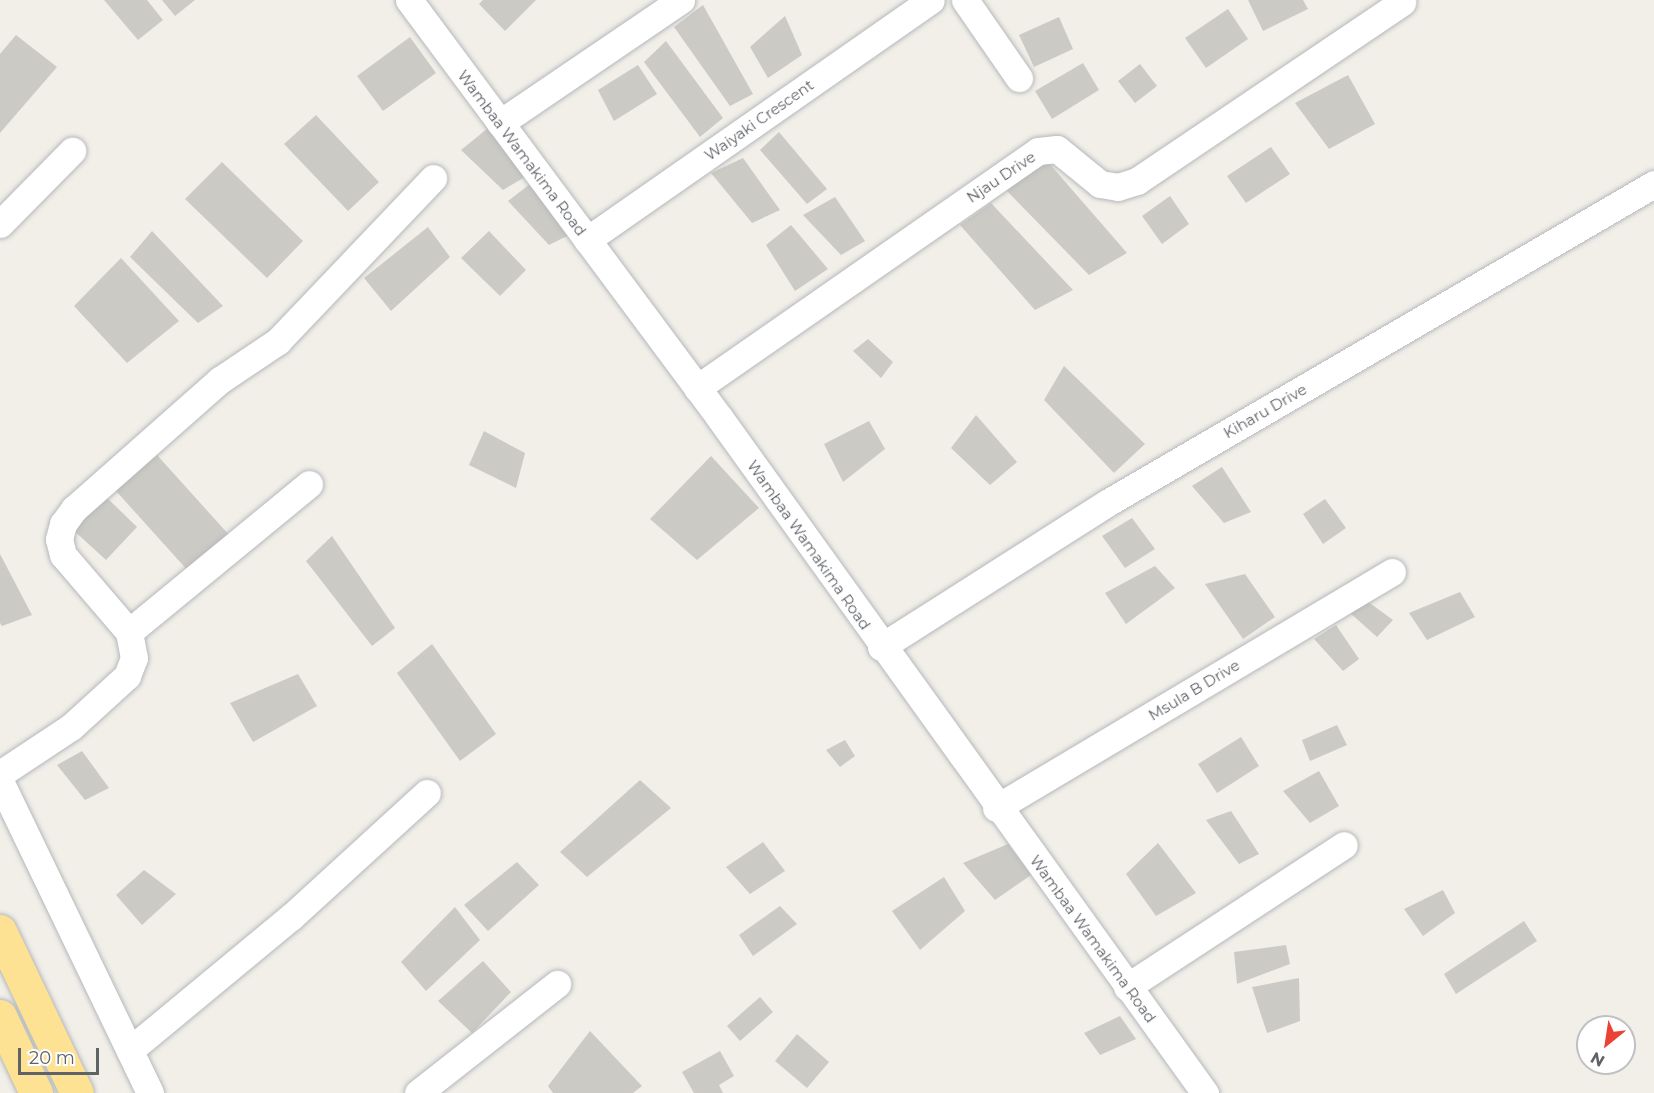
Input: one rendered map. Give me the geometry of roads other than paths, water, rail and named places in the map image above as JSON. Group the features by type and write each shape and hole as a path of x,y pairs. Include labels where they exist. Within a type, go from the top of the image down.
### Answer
{"highway":[{"path":"0,931 76,1093"},
{"path":"0,1016 36,1093"}],"street":[{"name":"Wambaa Wamakima Road","path":"409,0 697,388 996,808 1205,1093"},
{"path":"500,123 681,0"},
{"name":"Waiyaki Crescent","path":"587,240 931,0"},
{"path":"965,0 1019,78"},
{"name":"Njau Drive","path":"697,388 1038,151 1057,149 1101,184 1118,187 1137,182 1402,2"},
{"path":"0,224 72,151"},
{"path":"0,774 71,727 128,676 134,658 129,632 63,555 59,539 63,524 74,509 220,380 278,341 434,178"},
{"name":"Kiharu Drive","path":"881,647 1107,503 1654,183"},
{"path":"129,632 309,484"},
{"name":"Msula B Drive","path":"996,808 1392,572"},
{"path":"0,781 150,1093"},
{"path":"130,1050 291,917 427,793"},
{"path":"1128,987 1344,845"},
{"path":"418,1093 556,984"}]}
